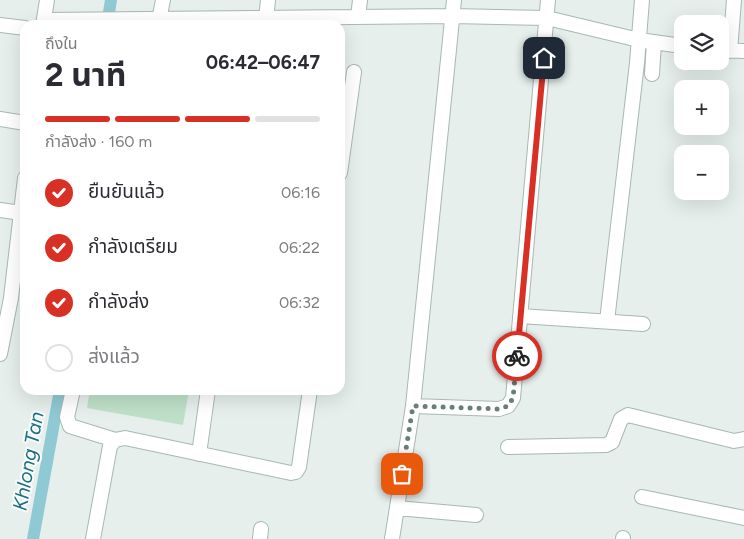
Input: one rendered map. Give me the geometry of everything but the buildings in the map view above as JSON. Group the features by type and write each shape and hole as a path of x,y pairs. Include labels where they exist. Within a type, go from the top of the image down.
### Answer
{"street":[{"path":"44,20 47,0"},
{"path":"159,20 163,0"},
{"path":"266,19 268,0"},
{"path":"358,17 360,0"},
{"path":"392,539 413,406 454,0"},
{"path":"413,406 499,409 508,406 513,398 548,0"},
{"path":"607,321 640,40 642,0"},
{"path":"731,50 734,0"},
{"path":"239,20 452,16 547,18 640,40 674,45"},
{"path":"0,25 20,27"},
{"path":"652,74 654,42"},
{"path":"345,137 354,72"},
{"path":"0,119 20,121"},
{"path":"0,210 20,213"},
{"path":"0,354 11,298 20,222"},
{"path":"520,316 643,324"},
{"path":"72,395 67,417 70,426 115,440 125,438 291,473 296,472 299,467 309,395"},
{"path":"199,454 207,395"},
{"path":"508,447 606,445 612,442 621,420 628,415 734,441 744,439"},
{"path":"93,539 110,446 115,440"},
{"path":"642,497 744,518"},
{"path":"397,508 476,515"}],"green space":[{"path":"89,395 188,395 183,425 87,408"}],"waterway":[{"name":"Khlong Tan","path":"108,20 111,0"},
{"name":"Khlong Tan","path":"33,539 59,395"}],"way so far":[{"path":"402,474 413,406 499,409 508,406 513,398 517,356"}],"route":[{"path":"517,356 544,58"}]}
